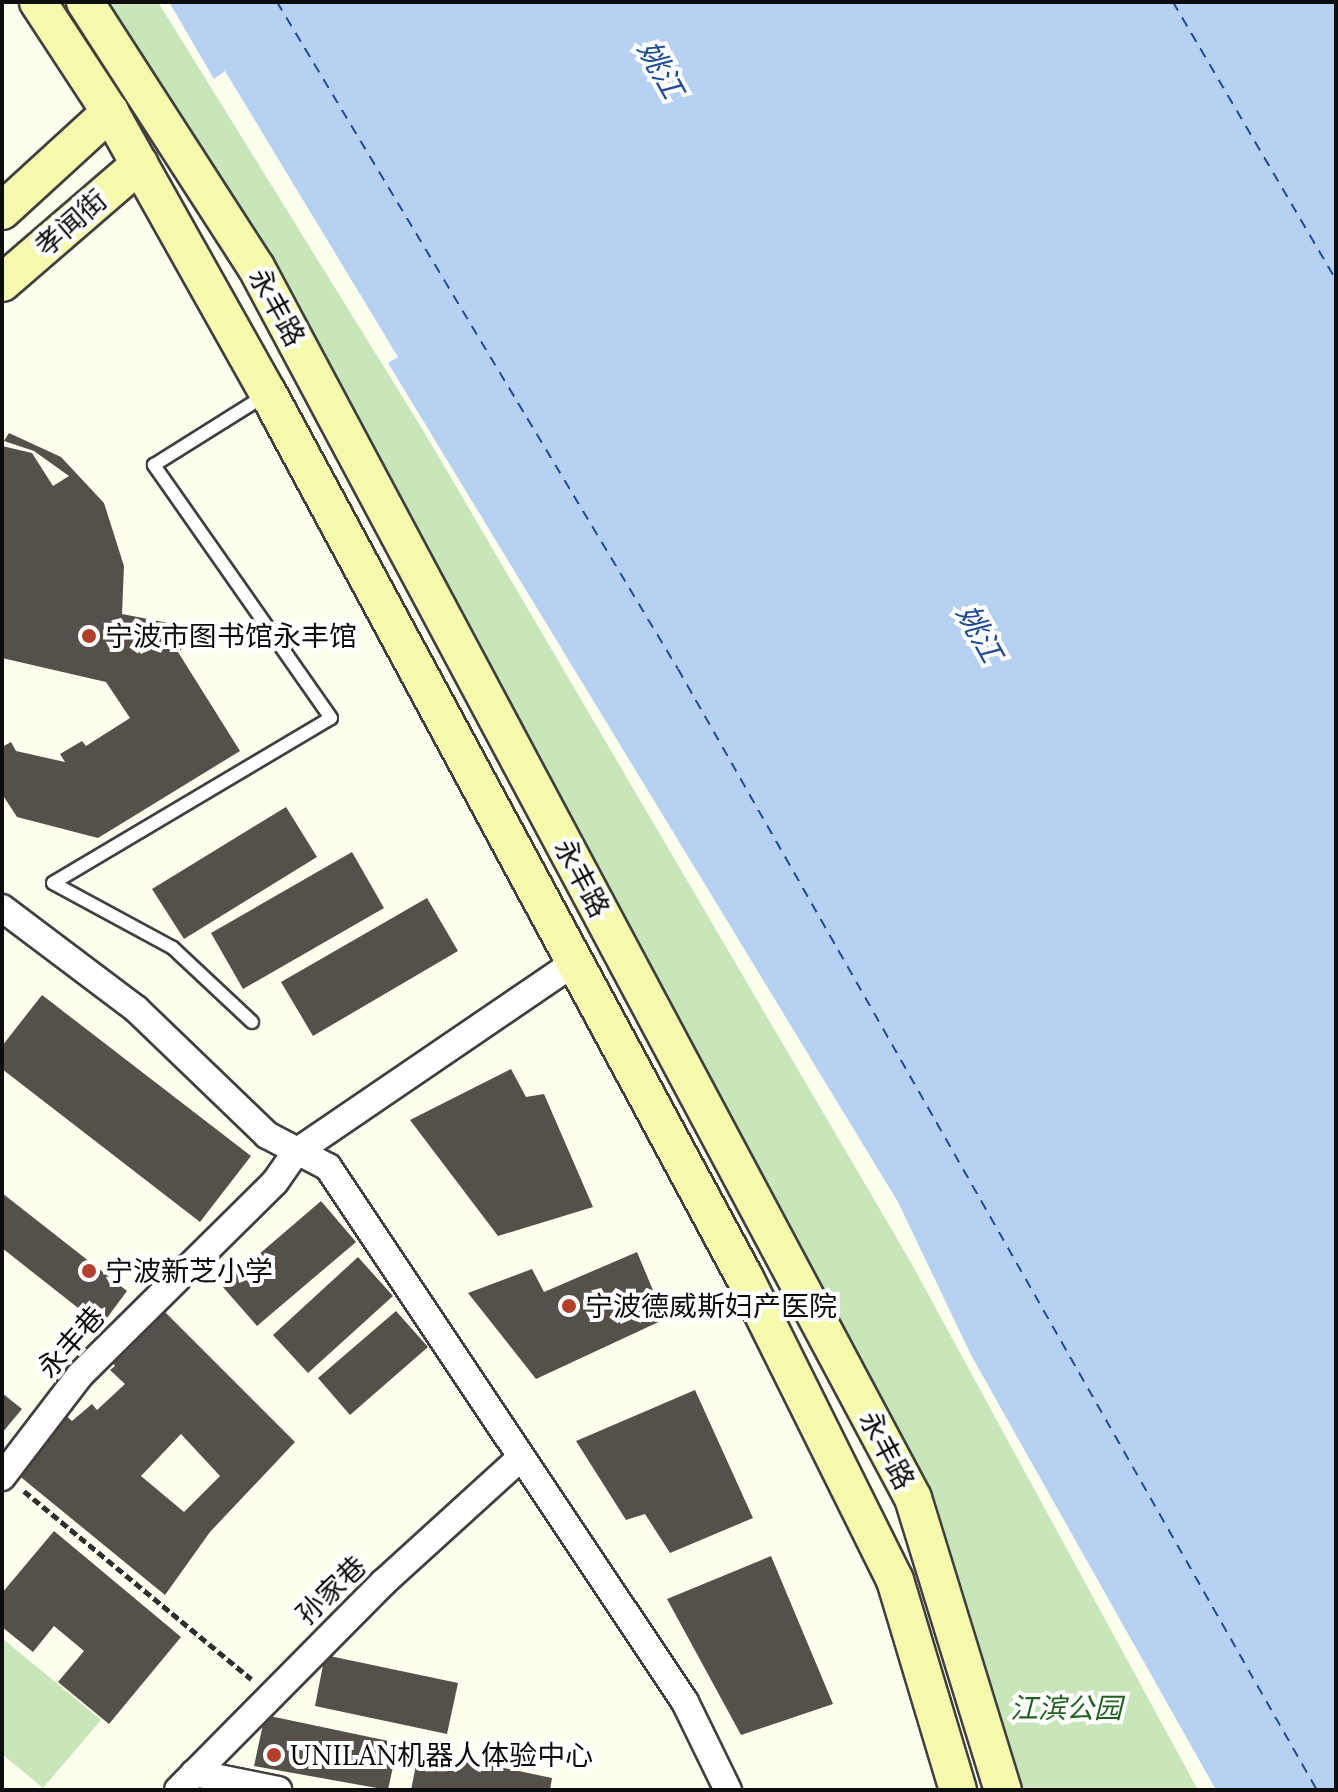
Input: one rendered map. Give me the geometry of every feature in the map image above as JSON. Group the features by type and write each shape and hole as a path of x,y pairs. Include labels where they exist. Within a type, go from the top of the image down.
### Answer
{"main road":[{"name":"永丰路","path":"38,2 110,112 268,393 745,1278 895,1580 958,1790"},
{"name":"永丰路","path":"85,2 256,267 913,1498 1003,1790"},
{"name":"孝闻街","path":"2,211 110,112"},
{"name":"孝闻街","path":"2,283 140,164"}],"street":[{"path":"2,908 136,1009 267,1135 295,1153 328,1167 353,1200 519,1459 685,1702 728,1790"},
{"name":"永丰巷","path":"3,1476 80,1375 275,1182 295,1153 575,962"},
{"name":"孙家巷","path":"186,1781 270,1695 519,1459"},
{"name":"孙家巷","path":"186,1781 278,1790"}],"lane":[{"path":"252,1022 173,948 53,883 331,718 154,465 268,393"}],"path":[{"path":"3,1476 270,1695"}],"green space":[{"name":"江滨公园","path":"93,2 158,2 423,430 909,1259 1198,1790 1012,1790 934,1543"},
{"path":"2,1638 101,1720 43,1788 2,1754"}],"water":[{"name":"姚江","path":"169,2 1336,2 1336,1790 1216,1790 971,1355 898,1202 388,363 398,357 225,71 214,79"}],"building":[{"name":"宁波市图书馆永丰馆","path":"9,433 61,457 104,503 124,566 122,614 169,623 183,648 178,652 240,751 98,838 17,817 2,794 2,747 11,742 16,751 65,762 60,754 82,741 86,746 130,718 106,682 2,658 2,446 32,453 53,486 69,476 34,451 4,441"},
{"path":"286,807 317,857 184,939 152,889"},
{"path":"352,852 384,908 243,989 211,933"},
{"path":"427,898 458,951 313,1036 281,982"},
{"path":"42,995 251,1156 200,1222 2,1069 2,1046"},
{"path":"511,1069 526,1097 544,1094 593,1207 498,1236 410,1120"},
{"path":"2,1193 127,1291 101,1326 2,1248"},
{"path":"321,1201 356,1242 257,1326 222,1286"},
{"name":"宁波德威斯妇产医院","path":"637,1252 665,1319 536,1379 468,1293 532,1269 544,1292"},
{"path":"358,1257 393,1296 308,1373 273,1335"},
{"path":"161,1308 295,1442 210,1532 165,1595 17,1474 63,1413 72,1421 92,1404 97,1410 125,1384 110,1370 115,1366 109,1359","holes":["181,1434 220,1476 184,1512 141,1476"]},
{"path":"396,1311 428,1347 350,1415 318,1378"},
{"path":"695,1390 753,1518 670,1553 645,1514 626,1520 576,1441"},
{"path":"2,1393 22,1409 2,1433"},
{"path":"54,1531 181,1637 109,1724 58,1682 84,1651 54,1626 33,1652 2,1627 2,1593"},
{"path":"771,1556 833,1704 741,1735 667,1599"},
{"path":"325,1655 458,1683 447,1734 315,1706"},
{"path":"265,1715 398,1743 388,1790 254,1766"},
{"path":"419,1750 552,1778 550,1790 411,1790"}],"ferry route":[{"path":"277,2 678,669 1317,1790"},
{"path":"1173,2 1336,280"}],"place":[{"name":"宁波市图书馆永丰馆","path":"89,636"},
{"name":"宁波新芝小学","path":"89,1271"},
{"name":"宁波德威斯妇产医院","path":"569,1306"},
{"name":"UNILAN机器人体验中心","path":"274,1755"}]}
